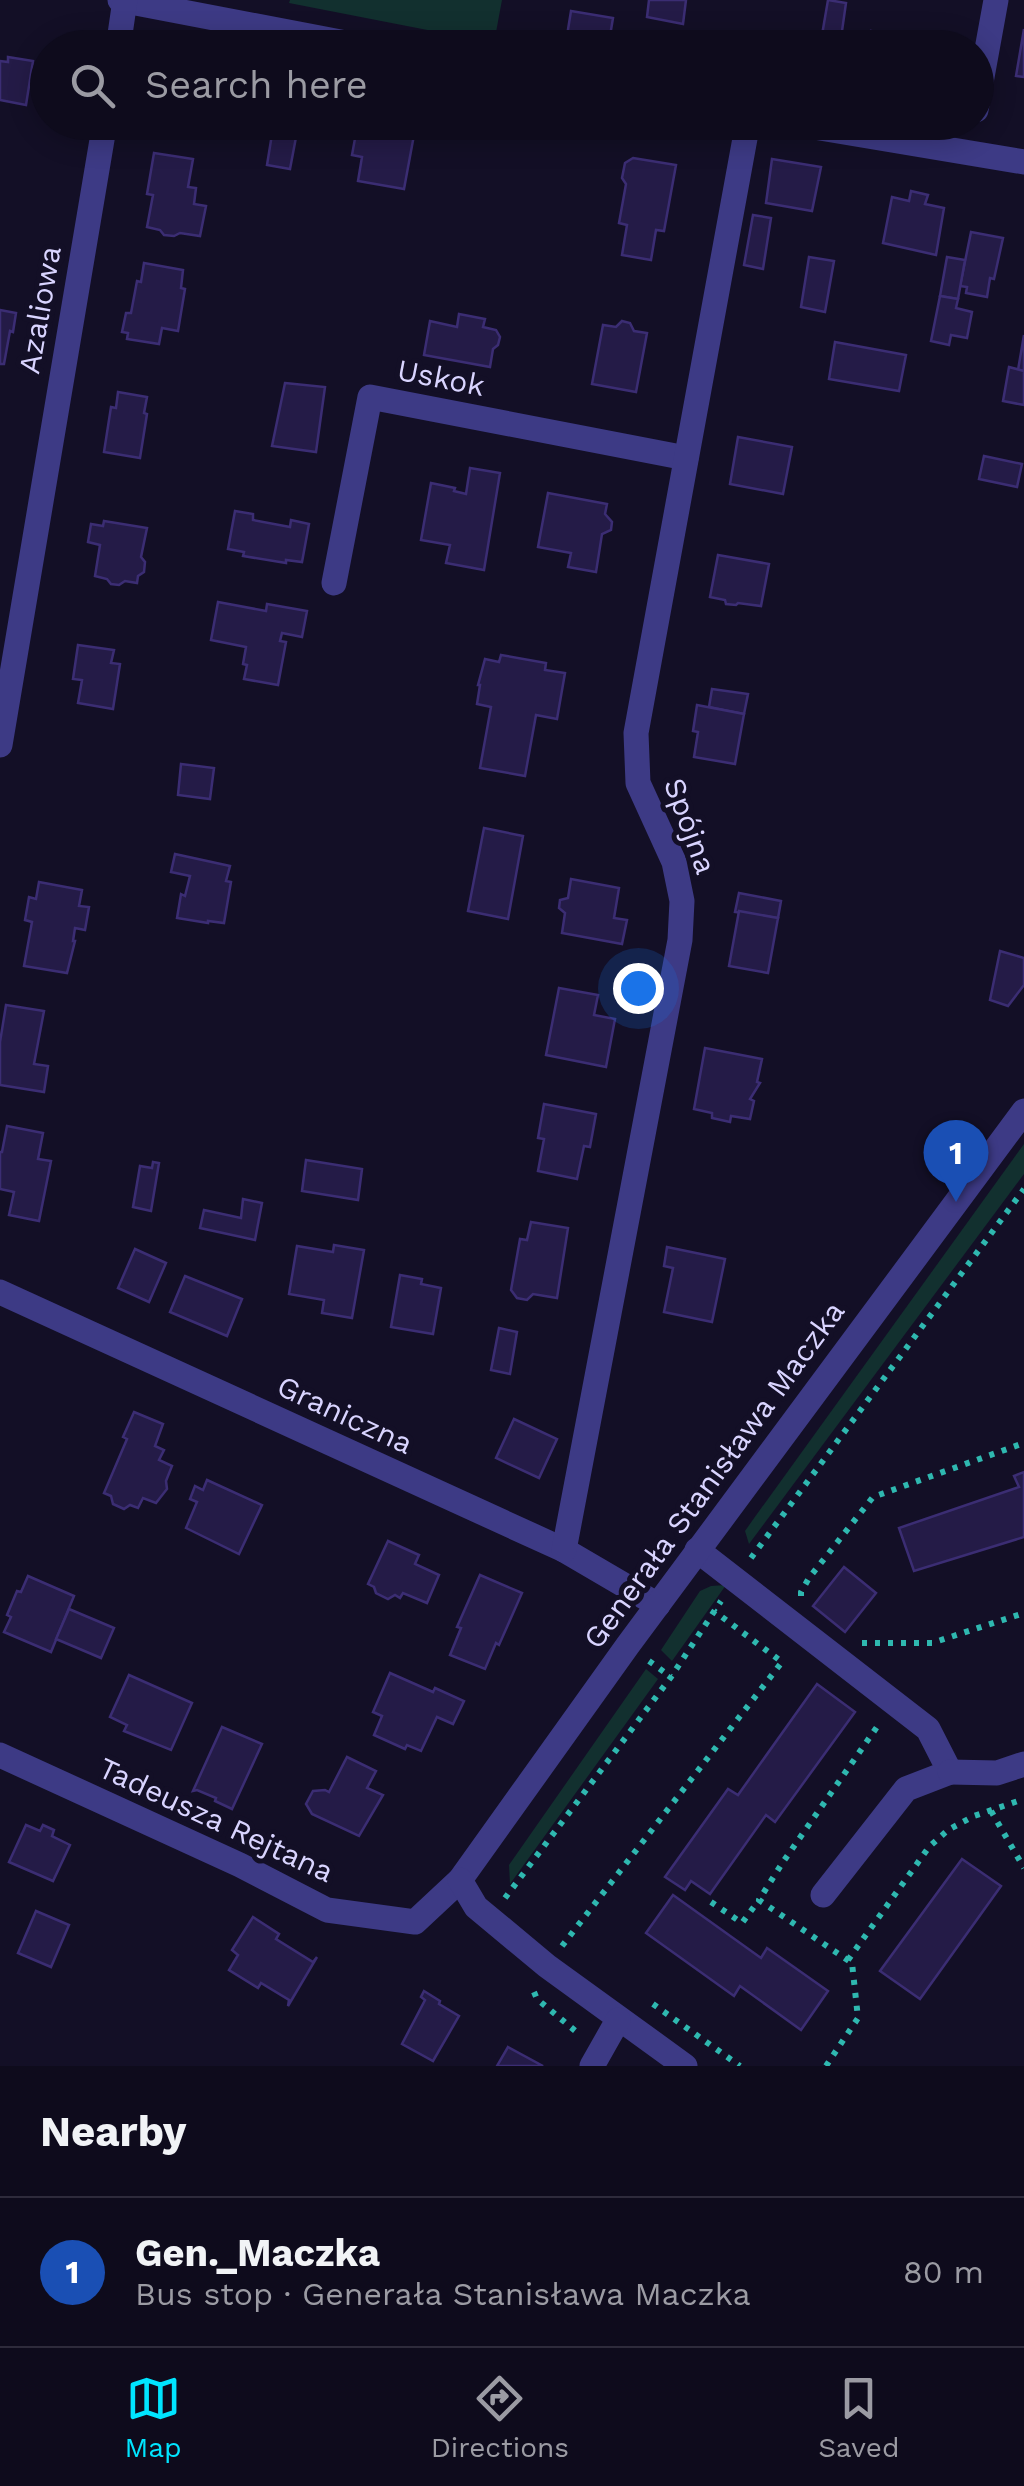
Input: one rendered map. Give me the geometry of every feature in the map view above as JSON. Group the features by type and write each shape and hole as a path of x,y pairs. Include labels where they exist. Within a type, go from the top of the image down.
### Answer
{"street":[{"path":"120,30 123,0 279,30"},
{"path":"991,30 996,0"},
{"name":"Azaliowa","path":"0,745 102,140"},
{"name":"Spójna","path":"564,1550 680,940 682,900 674,862 638,783 636,733 745,140"},
{"path":"895,140 1024,162"},
{"path":"969,152 971,140"},
{"name":"Uskok","path":"334,583 370,398 686,458"},
{"name":"Generała Stanisława Maczka","path":"460,1880 698,1550 1024,1111"},
{"name":"Graniczna","path":"0,1292 564,1550 658,1605"},
{"path":"698,1550 928,1729 950,1772"},
{"name":"Tadeusza Rejtana","path":"0,1755 240,1864 327,1910 414,1922 460,1880"},
{"path":"823,1896 906,1789 950,1772 997,1773 1024,1764"},
{"path":"460,1880 476,1907 547,1966 686,2066"},
{"path":"592,2066 618,2020"}],"path":[{"path":"520,1909 504,1898 671,1677 735,1579 1024,1190"},
{"path":"802,1606 801,1592 809,1578 873,1497 1024,1443"},
{"path":"580,1952 565,1942 782,1662 714,1611"},
{"path":"857,1642 932,1642 1024,1612"},
{"path":"848,1960 930,1847 948,1830 1024,1799"},
{"path":"992,1811 1024,1868"},
{"path":"711,1902 742,1923 759,1900"},
{"path":"642,1997 740,2066"}],"green space":[{"path":"502,0 496,30 427,30 289,3"},
{"path":"1024,1144 1024,1174 749,1544 745,1531"},
{"path":"726,1585 672,1661 661,1650 700,1591"},
{"path":"646,1669 658,1679 510,1884 509,1865"}],"building":[{"path":"649,0 686,0 683,24 647,17"},
{"path":"828,0 846,3 842,30 823,30"},
{"path":"571,11 613,18 611,30 568,30"},
{"path":"1024,29 1024,77 1016,76"},
{"path":"8,57 30,61 26,105 0,100 0,61 8,62"},
{"path":"271,140 295,140 290,169 267,165"},
{"path":"355,140 413,140 404,189 358,181 362,157 352,155"},
{"path":"154,153 193,159 188,187 196,188 194,204 206,206 200,236 164,235 147,227 153,195 147,194"},
{"path":"633,158 676,165 664,231 656,230 651,260 622,255 627,225 619,223 626,184 622,178 625,163"},
{"path":"772,159 821,167 812,211 766,203"},
{"path":"911,191 928,195 925,204 944,208 936,255 883,243 892,197 909,201"},
{"path":"753,215 771,218 763,269 744,265"},
{"path":"971,232 1003,238 987,297 966,293 967,287 960,286"},
{"path":"809,257 834,261 825,312 801,307"},
{"path":"947,257 965,260 958,299 940,296"},
{"path":"144,263 183,270 181,288 185,289 178,331 162,328 159,344 127,339 128,333 122,332"},
{"path":"940,296 958,299 956,308 972,312 967,338 951,335 949,345 931,341"},
{"path":"0,310 16,313 4,364 0,364"},
{"path":"459,314 485,319 483,327 496,330 500,337 490,367 424,355 430,321 457,327"},
{"path":"622,321 630,323 634,331 647,333 636,392 592,384 603,325 616,327"},
{"path":"1024,335 1024,371 1018,370"},
{"path":"835,342 906,355 899,391 829,379"},
{"path":"1009,367 1024,371 1024,405 1003,401"},
{"path":"285,383 325,387 316,452 272,446"},
{"path":"118,392 147,397 140,458 104,452 111,407 116,408"},
{"path":"738,437 792,447 783,494 730,484"},
{"path":"984,456 1022,464 1017,487 979,479"},
{"path":"470,468 500,473 484,570 446,563 450,545 421,540 431,483 466,494"},
{"path":"548,493 607,504 605,514 612,522 611,530 602,534 596,572 568,567 571,553 538,547"},
{"path":"235,511 253,514 253,520 290,527 291,520 309,524 302,562 243,556 244,552 228,549"},
{"path":"104,521 147,528 141,557 144,572 137,583 111,584 95,576 100,545 88,542 91,524 103,526"},
{"path":"718,555 769,564 761,606 726,604 725,600 710,597"},
{"path":"218,602 266,611 267,604 307,611 302,637 282,633 280,641 286,642 278,685 244,679 246,647 211,640"},
{"path":"78,645 114,650 111,663 120,664 113,709 78,703 82,680 73,679"},
{"path":"501,655 546,663 545,670 565,673 557,719 536,715 525,776 480,768 491,707 477,704 478,685 485,659 499,662"},
{"path":"712,689 748,694 744,714 709,707"},
{"path":"697,705 744,714 735,764 694,757"},
{"path":"181,764 214,768 210,799 178,795"},
{"path":"484,828 523,836 508,919 468,911"},
{"path":"175,854 230,866 224,923 177,918 181,894 185,896 190,876 171,872"},
{"path":"571,879 619,888 614,918 627,920 622,944 562,933 565,913 559,908 560,900 568,898"},
{"path":"39,882 82,890 79,906 89,907 85,930 75,928 67,973 24,966 32,922 25,920 29,897 36,899"},
{"path":"739,893 781,901 778,918 735,912"},
{"path":"739,911 778,918 768,973 729,966"},
{"path":"1000,951 1024,958 1024,985 1008,1006 990,1000"},
{"path":"559,988 598,995 594,1015 615,1019 606,1067 546,1055"},
{"path":"6,1005 44,1011 34,1064 48,1066 44,1092 0,1085 0,1042"},
{"path":"705,1048 762,1059 757,1082 760,1083 750,1099 754,1101 750,1119 731,1116 730,1122 694,1109"},
{"path":"544,1104 596,1114 590,1147 584,1146 577,1179 538,1171 544,1139 538,1138"},
{"path":"7,1126 43,1133 38,1159 51,1161 39,1221 9,1215 14,1192 0,1189 0,1152"},
{"path":"306,1160 362,1169 358,1200 302,1191"},
{"path":"153,1162 159,1163 151,1211 133,1207 140,1166 152,1168"},
{"path":"243,1199 262,1203 255,1240 200,1228 204,1210 241,1218"},
{"path":"531,1222 568,1228 557,1298 533,1294 527,1300 517,1298 511,1290 520,1239 527,1240"},
{"path":"334,1245 364,1250 352,1318 322,1313 324,1300 289,1294 297,1246 333,1252"},
{"path":"667,1247 725,1259 712,1322 664,1312 673,1268 664,1266"},
{"path":"135,1249 166,1263 149,1302 118,1288"},
{"path":"400,1275 441,1288 433,1334 391,1327"},
{"path":"185,1276 242,1299 227,1336 170,1312"},
{"path":"499,1328 517,1332 510,1374 491,1370"},
{"path":"134,1412 163,1424 155,1446 164,1450 159,1460 172,1466 167,1489 156,1503 143,1498 138,1508 130,1505 124,1509 104,1493"},
{"path":"514,1419 557,1439 539,1478 496,1458"},
{"path":"1024,1472 1024,1537 914,1571 899,1528 1019,1487 1014,1476"},
{"path":"207,1480 262,1505 239,1554 186,1528 197,1502 190,1499 195,1486 203,1490"},
{"path":"388,1541 419,1555 415,1564 439,1575 427,1603 403,1593 400,1598 395,1595 388,1599 368,1584"},
{"path":"844,1567 876,1593 845,1632 813,1606"},
{"path":"480,1575 522,1593 485,1669 450,1655 461,1628 457,1627"},
{"path":"28,1576 74,1596 51,1652 4,1632 17,1591 21,1592"},
{"path":"69,1609 114,1628 101,1658 56,1639"},
{"path":"390,1673 464,1701 453,1724 437,1717 421,1751 407,1745 405,1749 374,1735 382,1716 373,1712"},
{"path":"129,1675 192,1703 171,1750 124,1731 127,1725 110,1717"},
{"path":"817,1684 855,1712 775,1822 766,1815 710,1894 691,1881 685,1890 665,1877 728,1789 738,1795"},
{"path":"222,1727 262,1744 232,1809 215,1801 216,1798 193,1791"},
{"path":"347,1757 376,1771 367,1788 383,1795 359,1836 312,1814 306,1804 313,1791 329,1792"},
{"path":"26,1825 40,1831 43,1825 54,1830 52,1836 70,1845 53,1881 9,1862"},
{"path":"962,1859 1001,1886 920,1999 880,1971"},
{"path":"673,1895 761,1958 767,1948 828,1991 801,2030 740,1986 734,1996 646,1933"},
{"path":"36,1911 69,1925 51,1967 18,1953"},
{"path":"253,1917 279,1934 276,1939 313,1962 317,1957 288,2006 289,2000 261,1983 258,1988 229,1970 238,1955 232,1950"},
{"path":"424,1991 459,2016 433,2061 402,2044 425,2000 421,1997"},
{"path":"508,2047 543,2066 497,2066"}],"place":[{"name":"Gen._Maczka","path":"956,1202"}]}
